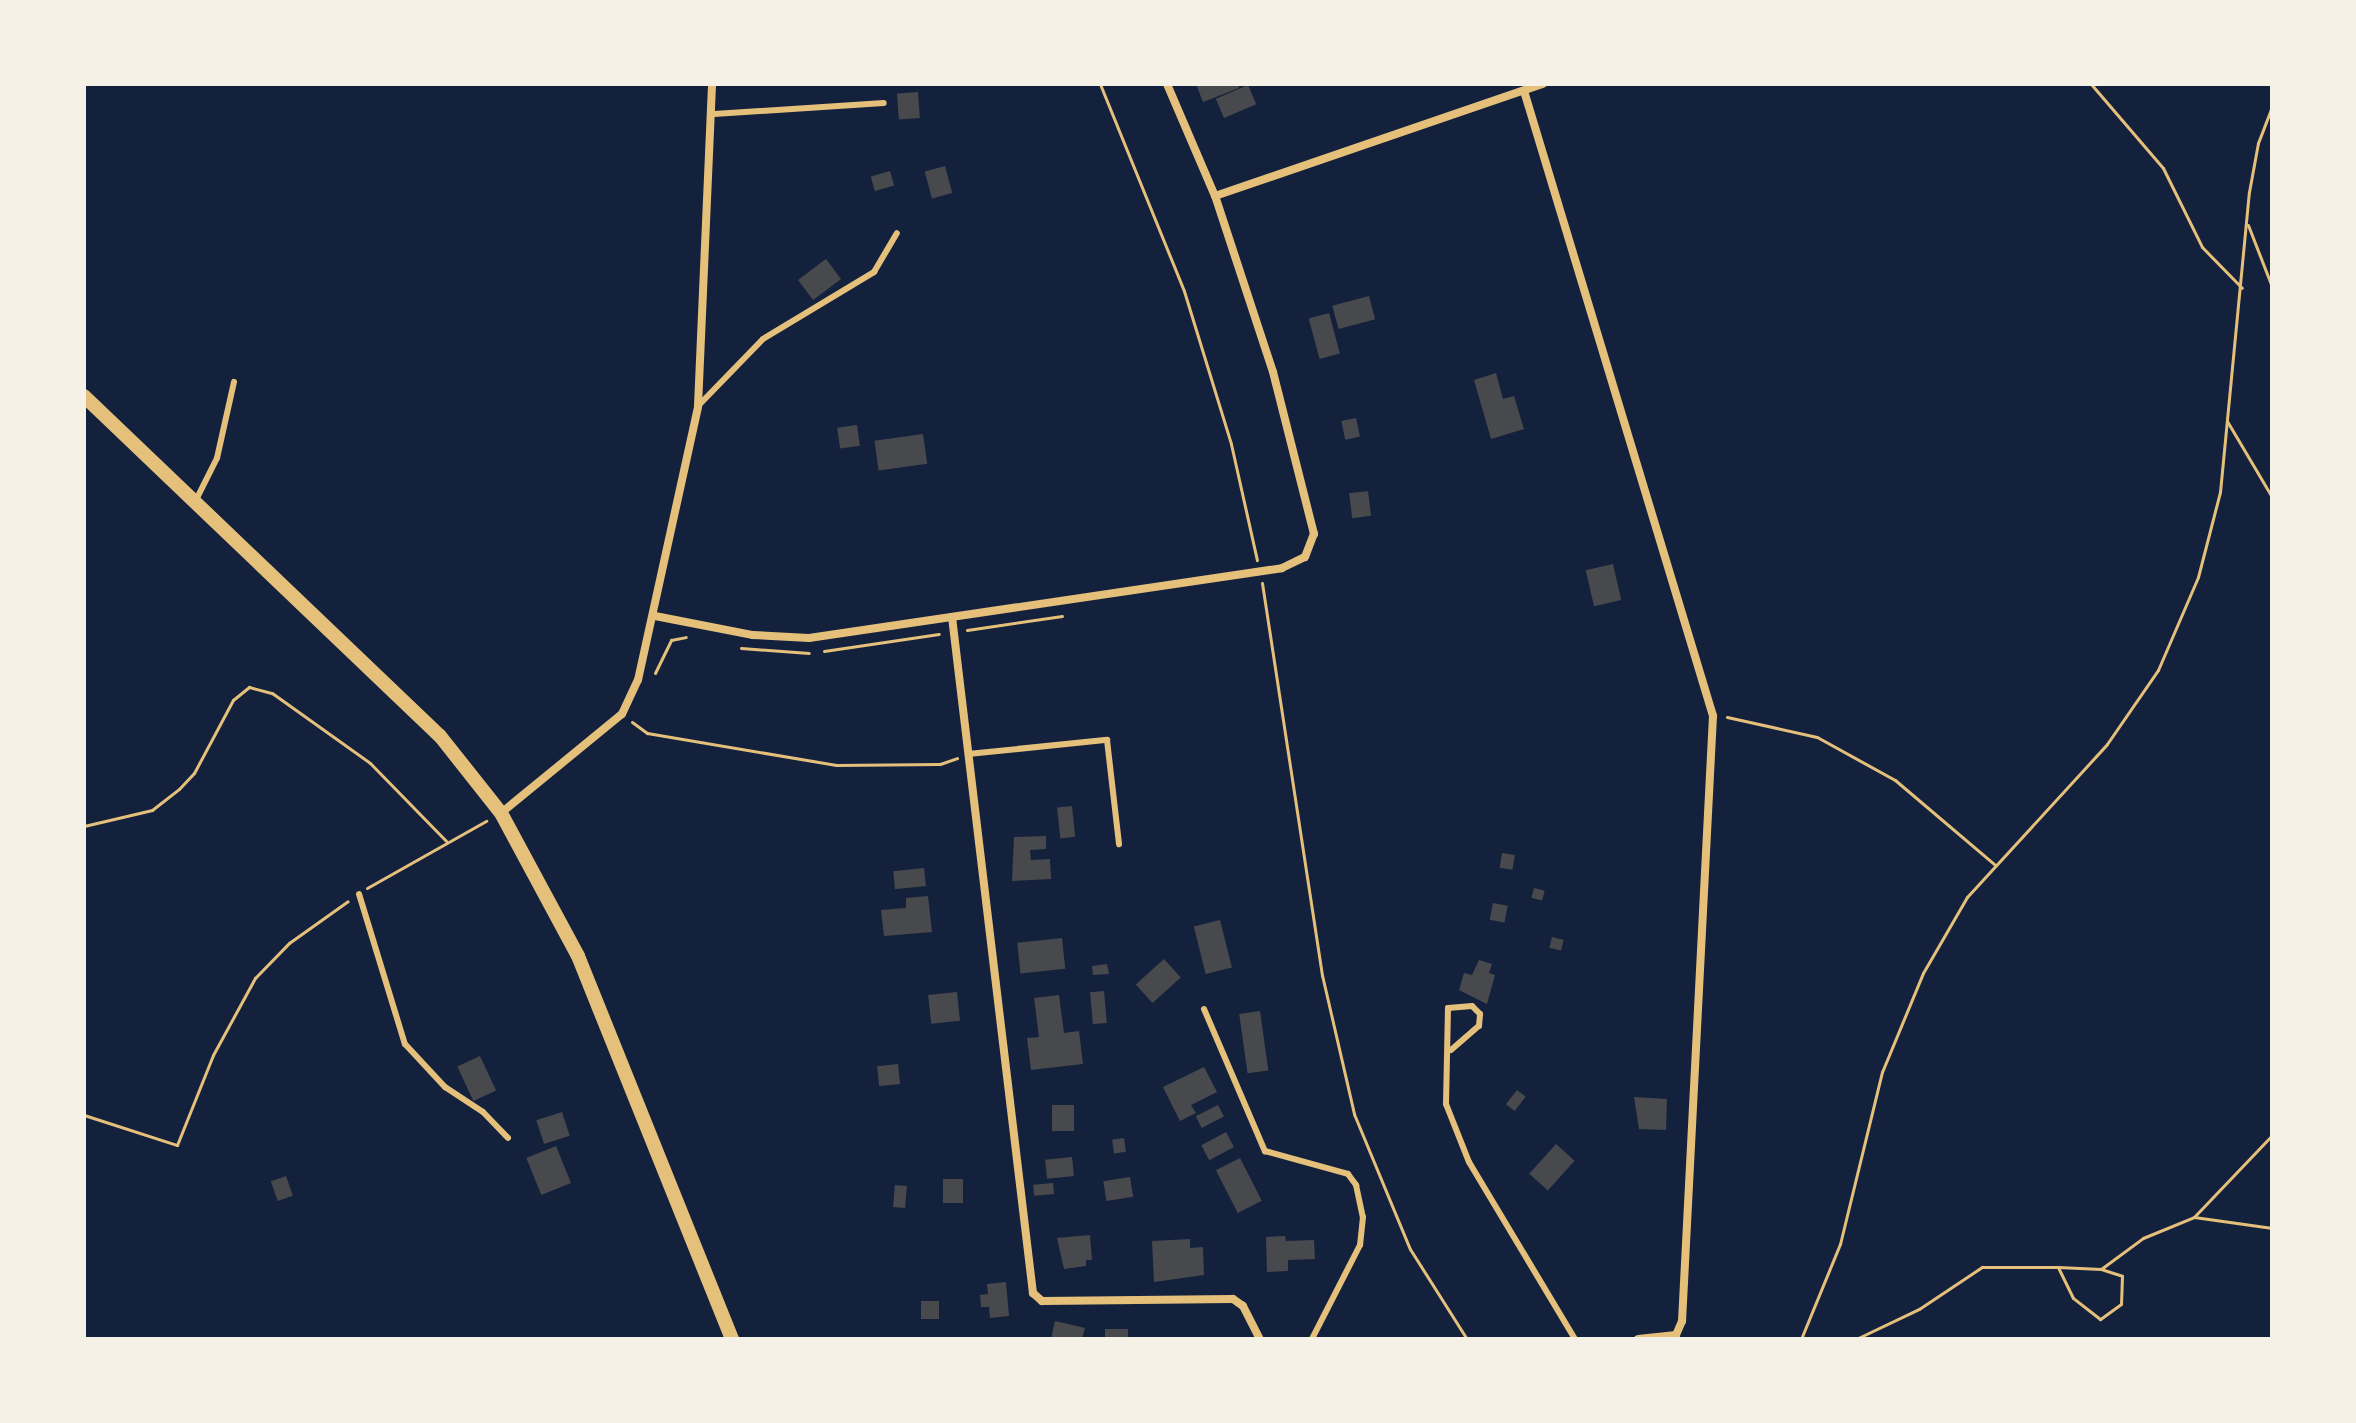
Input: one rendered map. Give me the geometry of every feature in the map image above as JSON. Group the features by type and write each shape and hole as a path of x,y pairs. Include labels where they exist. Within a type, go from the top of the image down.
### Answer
{"street":[{"path":"501,813 622,714 638,680 655,616 698,406 714,114 712,84"},
{"path":"655,616 783,638 952,617 1295,565 1313,545 1314,534 1273,372 1215,196 1167,84"},
{"path":"1215,196 1543,84"},
{"path":"1524,91 1713,716 1682,1321 1676,1335 1638,1339"},
{"path":"84,396 440,736 501,813 578,956 732,1339"},
{"path":"952,617 1033,1293 1042,1301 1233,1299 1243,1306 1260,1339"}],"lane":[{"path":"714,114 884,103"},
{"path":"698,406 763,339 874,272 897,233"},
{"path":"195,503 217,458 234,382"},
{"path":"968,754 1107,740 1119,844"},
{"path":"359,894 405,1044 445,1087 483,1112 508,1138"},
{"path":"1451,1050 1479,1026 1480,1014 1472,1006 1448,1008 1451,1050 1443,1071 1446,1104 1469,1162 1575,1339"},
{"path":"1204,1009 1265,1151 1348,1174 1356,1185 1363,1217 1360,1245 1312,1339"}],"path":[{"path":"1100,84 1184,291 1231,444 1260,572 1322,975 1347,1088 1370,1160 1410,1249 1467,1339"},
{"path":"2091,84 2163,168 2202,247 2242,288"},
{"path":"1801,1339 1840,1244 1882,1072 1900,1023 1967,897 2107,744 2158,670 2198,577 2220,492 2247,221 2258,143 2272,106"},
{"path":"2247,221 2272,287"},
{"path":"2227,421 2272,497"},
{"path":"1247,588 1262,586"},
{"path":"738,648 798,655 1077,614"},
{"path":"654,676 671,640 698,640"},
{"path":"84,826 152,810 179,789 194,773 233,700 249,687 272,693 370,763 446,841"},
{"path":"620,731 636,710"},
{"path":"1713,716 1743,717 1817,737 1895,780 1994,864"},
{"path":"629,720 647,733 836,765 940,764 968,754"},
{"path":"84,1115 177,1145 213,1055 255,978 289,943 359,894 446,841 501,813"},
{"path":"2101,1269 2143,1238 2194,1217 2272,1135"},
{"path":"2194,1217 2272,1228"},
{"path":"1856,1339 1919,1309 1982,1267 2058,1267 2101,1269 2122,1276 2121,1304 2100,1319 2073,1298 2058,1267"}],"building":[{"path":"1196,84 1238,84 1239,88 1203,102"},
{"path":"1248,85 1256,104 1224,118 1216,99"},
{"path":"918,92 920,118 899,119 897,93"},
{"path":"945,166 952,193 932,198 925,171"},
{"path":"890,171 894,185 875,191 871,177"},
{"path":"826,259 841,279 813,300 798,280"},
{"path":"1369,296 1375,319 1339,329 1332,306"},
{"path":"1329,313 1340,354 1320,359 1309,318"},
{"path":"1496,373 1503,399 1514,396 1524,429 1491,439 1474,380"},
{"path":"1356,418 1360,437 1345,440 1341,421"},
{"path":"857,425 860,446 840,449 837,428"},
{"path":"923,434 927,464 879,471 874,441"},
{"path":"1368,491 1371,516 1352,518 1349,493"},
{"path":"1613,564 1621,600 1594,606 1586,570"},
{"path":"1072,806 1075,837 1060,838 1057,808"},
{"path":"1046,836 1046,849 1030,850 1031,860 1050,859 1051,879 1012,881 1014,837"},
{"path":"1502,853 1515,855 1512,870 1500,868"},
{"path":"924,868 926,886 895,889 893,871"},
{"path":"1534,888 1545,891 1542,901 1531,898"},
{"path":"928,896 932,932 884,936 881,910 906,908 906,898"},
{"path":"1493,903 1508,906 1504,923 1490,920"},
{"path":"1220,920 1232,968 1206,974 1194,927"},
{"path":"1552,937 1564,940 1561,951 1549,948"},
{"path":"1062,938 1065,969 1020,974 1017,943"},
{"path":"1164,959 1181,978 1152,1003 1136,984"},
{"path":"1479,960 1492,964 1489,973 1495,975 1487,1004 1459,990 1464,973 1472,975"},
{"path":"1107,964 1109,974 1093,975 1092,966"},
{"path":"1104,991 1107,1023 1093,1024 1090,992"},
{"path":"957,992 960,1021 931,1024 928,995"},
{"path":"1059,995 1064,1033 1079,1031 1083,1064 1031,1070 1027,1038 1039,1037 1034,998"},
{"path":"1260,1011 1268,1070 1248,1073 1239,1014"},
{"path":"480,1056 496,1090 473,1101 457,1067"},
{"path":"898,1064 900,1084 879,1086 877,1066"},
{"path":"1204,1067 1217,1092 1191,1105 1196,1113 1180,1121 1163,1087"},
{"path":"1517,1090 1526,1097 1515,1111 1506,1104"},
{"path":"1634,1097 1667,1099 1666,1130 1639,1129"},
{"path":"1052,1105 1074,1105 1074,1131 1052,1131"},
{"path":"1218,1105 1224,1117 1202,1128 1196,1116"},
{"path":"562,1112 570,1136 544,1144 536,1120"},
{"path":"1226,1132 1234,1147 1209,1160 1201,1145"},
{"path":"1124,1138 1126,1152 1114,1154 1112,1140"},
{"path":"1556,1144 1575,1161 1548,1190 1529,1174"},
{"path":"556,1146 571,1183 541,1195 526,1158"},
{"path":"1072,1157 1074,1176 1047,1179 1045,1160"},
{"path":"1240,1158 1262,1201 1238,1213 1216,1170"},
{"path":"286,1176 293,1196 278,1201 271,1181"},
{"path":"1130,1177 1133,1197 1106,1201 1103,1181"},
{"path":"943,1179 963,1179 963,1203 943,1203"},
{"path":"1053,1183 1054,1194 1034,1196 1033,1185"},
{"path":"895,1185 907,1186 905,1208 893,1207"},
{"path":"1090,1235 1092,1260 1086,1260 1086,1266 1064,1269 1057,1238"},
{"path":"1285,1236 1286,1241 1314,1240 1315,1259 1288,1260 1288,1271 1267,1272 1266,1237"},
{"path":"1190,1239 1190,1248 1203,1247 1204,1275 1154,1282 1152,1241"},
{"path":"1006,1282 1009,1316 990,1318 989,1307 981,1307 980,1295 988,1294 987,1284"},
{"path":"921,1301 939,1301 939,1319 921,1319"},
{"path":"1055,1321 1085,1328 1082,1339 1051,1339"},
{"path":"1105,1329 1128,1329 1128,1339 1105,1339"}]}
